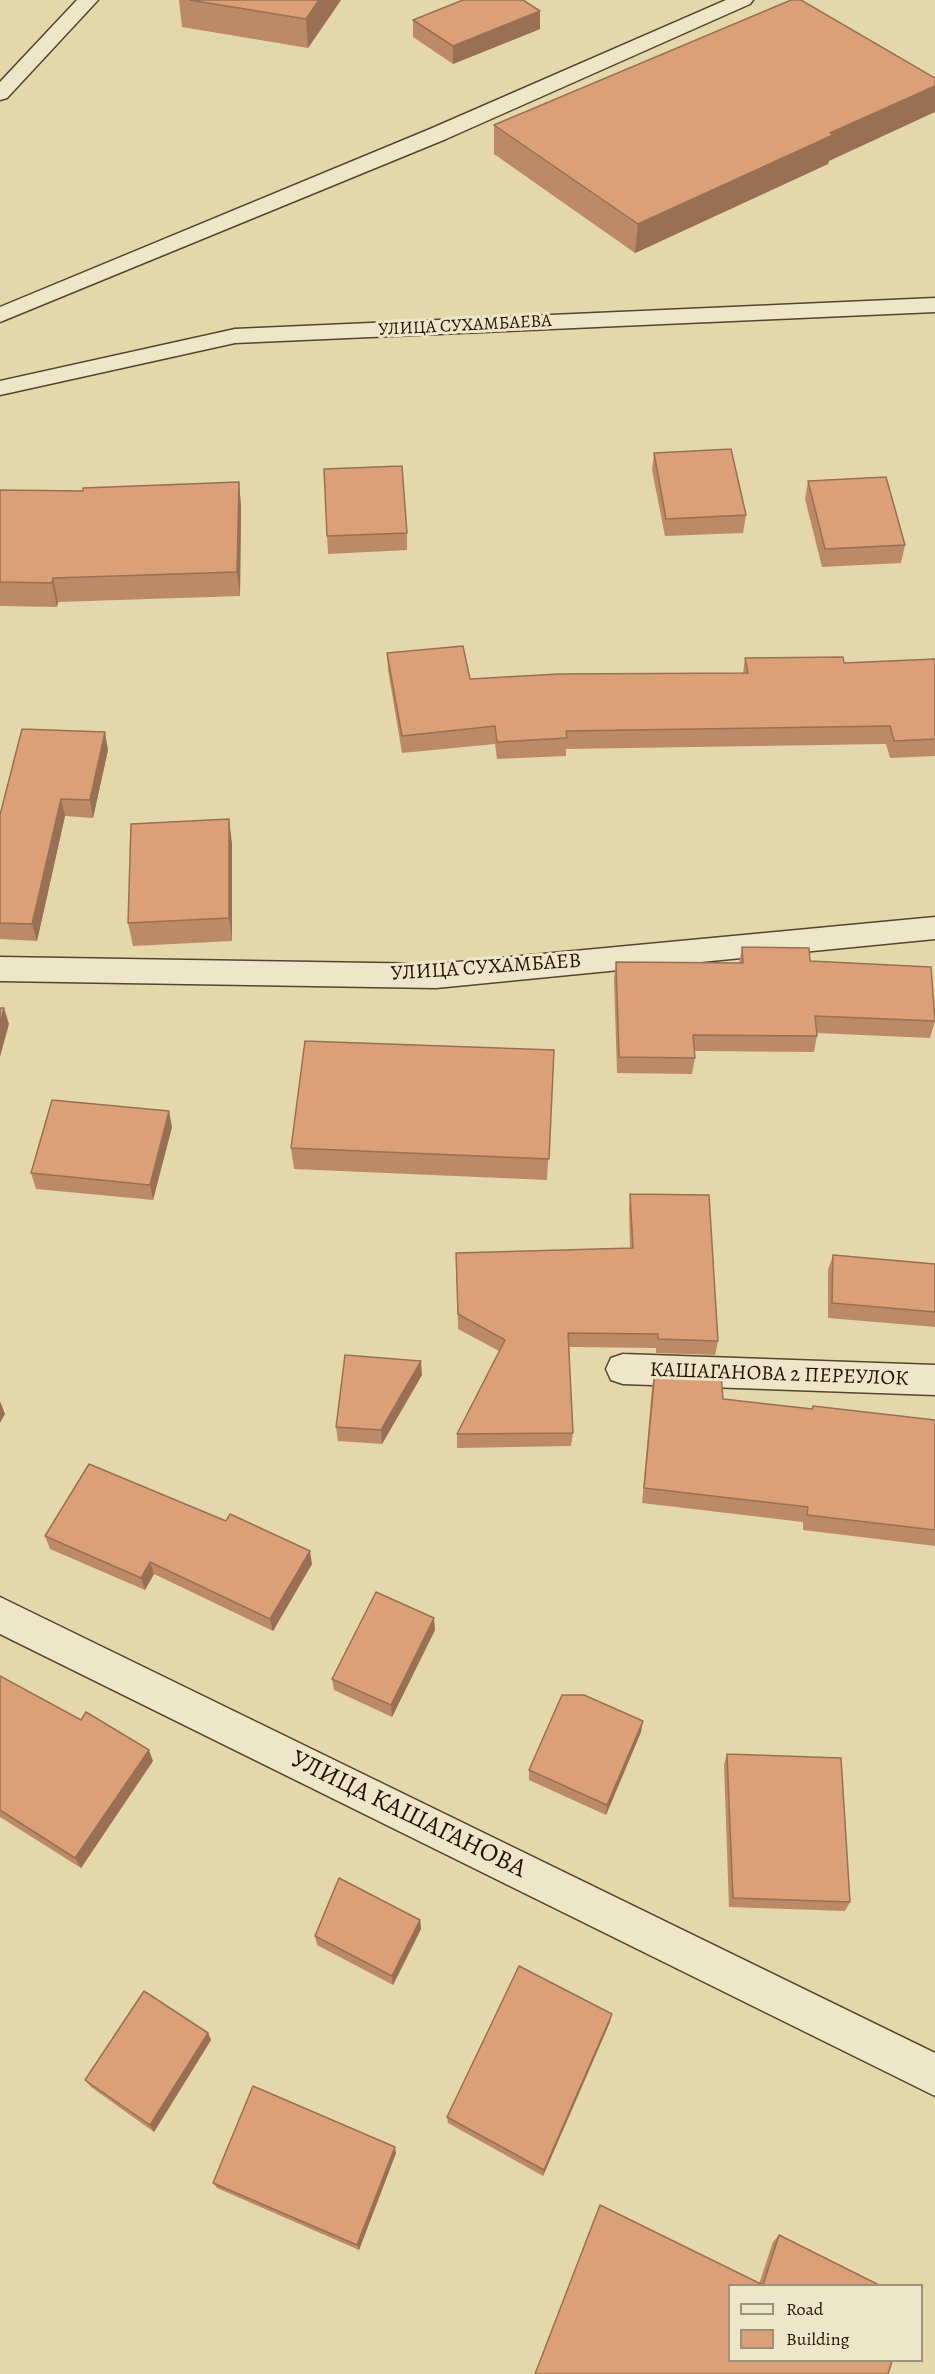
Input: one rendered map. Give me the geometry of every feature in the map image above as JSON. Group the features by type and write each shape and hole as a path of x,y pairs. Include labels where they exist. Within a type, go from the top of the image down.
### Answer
{"street":[{"path":"0,94 88,0"},
{"path":"0,315 427,138 743,0"},
{"name":"УЛИЦА СУХАМБАЕВА","path":"0,388 236,336 935,305"},
{"name":"УЛИЦА СУХАМБАЕВ","path":"0,969 436,976 935,928"},
{"name":"КАШАГАНОВА 2 ПЕРЕУЛОК","path":"623,1369 935,1380"},
{"name":"УЛИЦА КАШАГАНОВА","path":"0,1615 935,2075"}],"building":[{"path":"190,0 319,0 306,19"},
{"path":"463,0 523,0 540,11 453,46 413,20"},
{"path":"791,0 801,0 935,78 935,86 638,224 494,125"},
{"path":"731,449 746,515 666,519 654,453"},
{"path":"402,466 407,533 327,536 324,469"},
{"path":"886,477 905,545 825,549 808,481"},
{"path":"239,482 237,572 53,578 52,583 0,582 0,490 83,491 83,488"},
{"path":"463,646 470,679 558,674 748,673 745,658 843,657 844,663 935,659 935,739 894,741 890,726 566,731 567,738 497,742 495,726 402,736 387,653"},
{"path":"22,729 105,732 90,800 61,799 32,924 0,923 0,815"},
{"path":"229,819 229,918 128,923 131,824"},
{"path":"742,947 809,948 810,961 931,967 935,1021 815,1016 817,1036 693,1035 695,1058 619,1057 616,962 743,963"},
{"path":"0,1008 4,1008 0,1024"},
{"path":"305,1041 554,1050 549,1159 291,1148"},
{"path":"52,1100 169,1111 150,1185 31,1173"},
{"path":"630,1194 709,1195 718,1341 658,1339 658,1334 568,1333 573,1433 457,1434 505,1340 458,1314 456,1253 633,1248"},
{"path":"833,1255 935,1264 935,1312 832,1303"},
{"path":"345,1355 421,1361 381,1430 336,1427"},
{"path":"655,1371 721,1374 723,1399 812,1409 813,1406 935,1420 935,1530 807,1515 808,1507 644,1488"},
{"path":"89,1464 226,1521 230,1514 310,1551 270,1619 150,1562 141,1578 45,1536"},
{"path":"376,1592 434,1618 391,1705 332,1679"},
{"path":"0,1676 81,1720 86,1712 149,1750 75,1858 0,1810"},
{"path":"562,1695 584,1695 643,1721 607,1805 529,1770"},
{"path":"727,1754 841,1758 850,1902 733,1898"},
{"path":"339,1878 420,1920 392,1976 315,1936"},
{"path":"519,1966 612,2014 544,2170 447,2117"},
{"path":"144,1991 208,2033 150,2125 85,2080"},
{"path":"253,2086 395,2147 357,2245 213,2183"},
{"path":"600,2205 761,2284 728,2284 728,2362 892,2362 888,2374 535,2374"},
{"path":"779,2235 877,2284 763,2284"}]}
